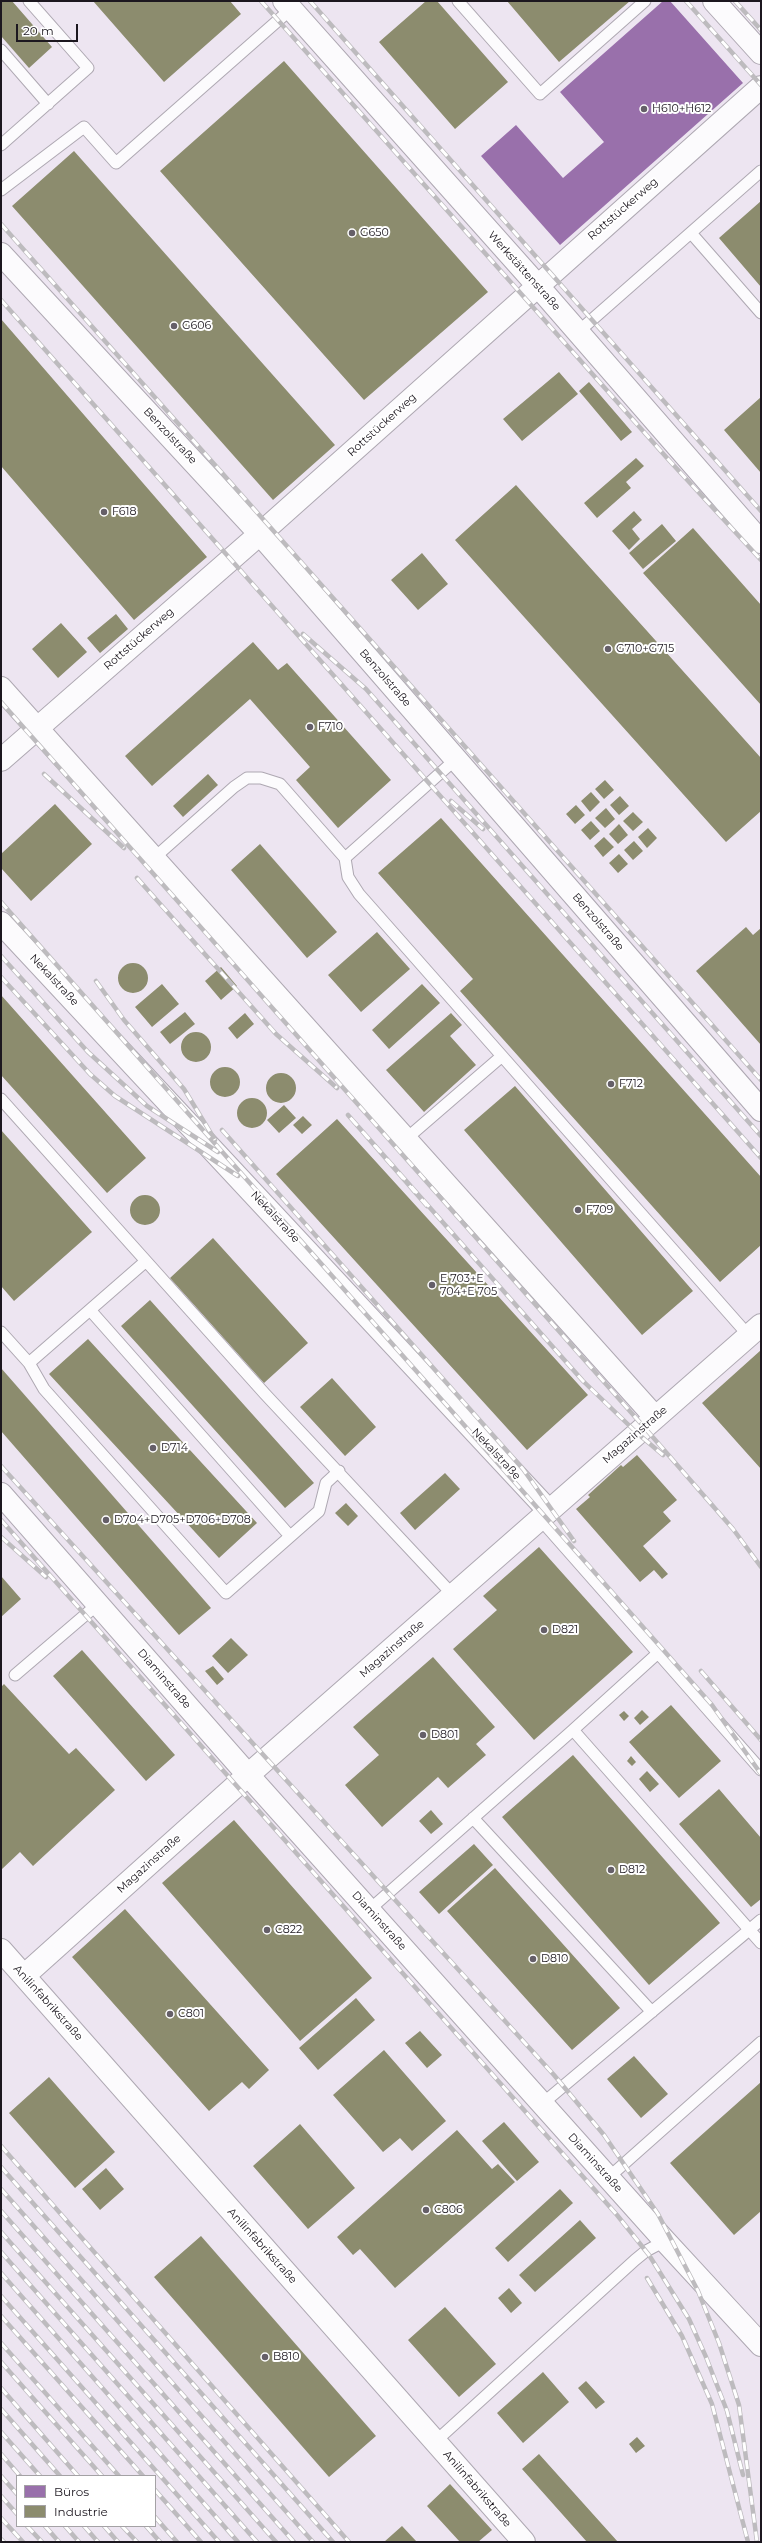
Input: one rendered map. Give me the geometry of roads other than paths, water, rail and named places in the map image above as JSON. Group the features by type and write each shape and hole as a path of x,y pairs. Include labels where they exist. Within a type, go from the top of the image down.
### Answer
{"street":[{"path":"714,1 761,53"},
{"name":"Werkstättenstraße","path":"287,5 537,285 761,542"},
{"name":"Rottstückerweg","path":"1,760 260,534 537,285 761,88"},
{"name":"Benzolstraße","path":"1,254 260,534 761,1110"},
{"path":"1,688 36,729 655,1417"},
{"name":"Nekalstraße","path":"1,923 544,1515"},
{"name":"Magazinstraße","path":"25,1975 248,1775 755,1330"},
{"name":"Diaminstraße","path":"1,1494 248,1775 608,2178 761,2345"},
{"name":"Anilinfabrikstraße","path":"1,1950 25,1975 524,2542"}],"lane":[{"path":"1,145 88,68 29,1"},
{"path":"458,1 540,94 646,1"},
{"path":"1,190 84,127 116,163 287,5"},
{"path":"1,50 48,104"},
{"path":"578,332 761,171"},
{"path":"692,233 761,312"},
{"path":"345,858 456,759"},
{"path":"154,859 234,786 247,778 261,778 280,784 345,858 348,877 359,894 502,1056 755,1330"},
{"path":"406,1139 502,1056"},
{"path":"1,1099 266,1394 453,1595"},
{"path":"29,1363 146,1260"},
{"path":"90,1310 290,1536"},
{"path":"1,1332 29,1363 44,1389 226,1593 319,1511 326,1483 339,1471"},
{"path":"544,1515 658,1653 761,1770"},
{"path":"15,1675 98,1604"},
{"path":"369,1910 658,1653"},
{"path":"573,1730 761,1943"},
{"path":"473,1818 652,2012"},
{"path":"542,2104 761,1920"},
{"path":"608,2178 761,2042"},
{"path":"436,2441 635,2260 646,2251 665,2241"}],"railway":[{"path":"261,1 667,458 761,560"},
{"path":"310,1 761,511"},
{"path":"686,1 761,85"},
{"path":"735,1 761,30"},
{"path":"1,224 761,1080"},
{"path":"1,300 761,1158"},
{"path":"303,634 366,689 761,1136"},
{"path":"1,702 644,1427 733,1529 761,1567"},
{"path":"44,774 124,848"},
{"path":"451,801 483,829"},
{"path":"137,878 276,1034 337,1088"},
{"path":"1,902 712,1705 761,1774"},
{"path":"1,956 88,1052 147,1106 218,1152"},
{"path":"1,977 90,1074 115,1096 238,1176"},
{"path":"96,981 124,1020 184,1089 215,1140"},
{"path":"427,1206 348,1115 583,1381 637,1433 663,1455"},
{"path":"222,1130 523,1469 574,1541"},
{"path":"1,1466 554,2075 604,2135 658,2214 698,2291 719,2343 739,2405 757,2542"},
{"path":"1,1520 617,2215 649,2255 689,2319 706,2357 727,2411 743,2475"},
{"path":"1,1537 46,1577"},
{"path":"701,1671 761,1740"},
{"path":"1,2146 349,2542"},
{"path":"1,2167 333,2542"},
{"path":"1,2189 313,2542"},
{"path":"1,2211 294,2542"},
{"path":"1,2232 276,2542"},
{"path":"1,2252 257,2542"},
{"path":"1,2273 238,2542"},
{"path":"647,2278 682,2336 712,2404 748,2542"},
{"path":"1,2296 219,2542"},
{"path":"1,2316 142,2475"},
{"path":"1,2343 118,2475"},
{"path":"1,2362 101,2475"},
{"path":"1,2388 77,2475"},
{"path":"1,2409 59,2475"},
{"path":"1,2432 39,2475"},
{"path":"1,2454 19,2475"},
{"path":"1,2476 16,2493"},
{"path":"156,2491 201,2542"},
{"path":"1,2496 16,2513"},
{"path":"1,2518 23,2542"},
{"path":"156,2518 177,2542"},
{"path":"28,2527 42,2542"},
{"path":"46,2527 59,2542"},
{"path":"66,2527 79,2542"},
{"path":"85,2527 98,2542"},
{"path":"105,2527 118,2542"},
{"path":"123,2527 137,2542"},
{"path":"147,2527 160,2542"},
{"path":"1,2539 4,2542"}],"place":[{"name":"H610+H612","path":"644,109"},
{"name":"G650","path":"352,233"},
{"name":"G606","path":"174,326"},
{"name":"F618","path":"104,512"},
{"name":"G710+G715","path":"608,649"},
{"name":"F710","path":"310,727"},
{"name":"F712","path":"611,1084"},
{"name":"F709","path":"578,1210"},
{"name":"E 703+E 704+E 705","path":"432,1285"},
{"name":"D714","path":"153,1448"},
{"name":"D704+D705+D706+D708","path":"106,1520"},
{"name":"D821","path":"544,1630"},
{"name":"D801","path":"423,1735"},
{"name":"D812","path":"611,1870"},
{"name":"C822","path":"267,1930"},
{"name":"D810","path":"533,1959"},
{"name":"C801","path":"170,2014"},
{"name":"C806","path":"426,2210"},
{"name":"B810","path":"265,2357"}]}
